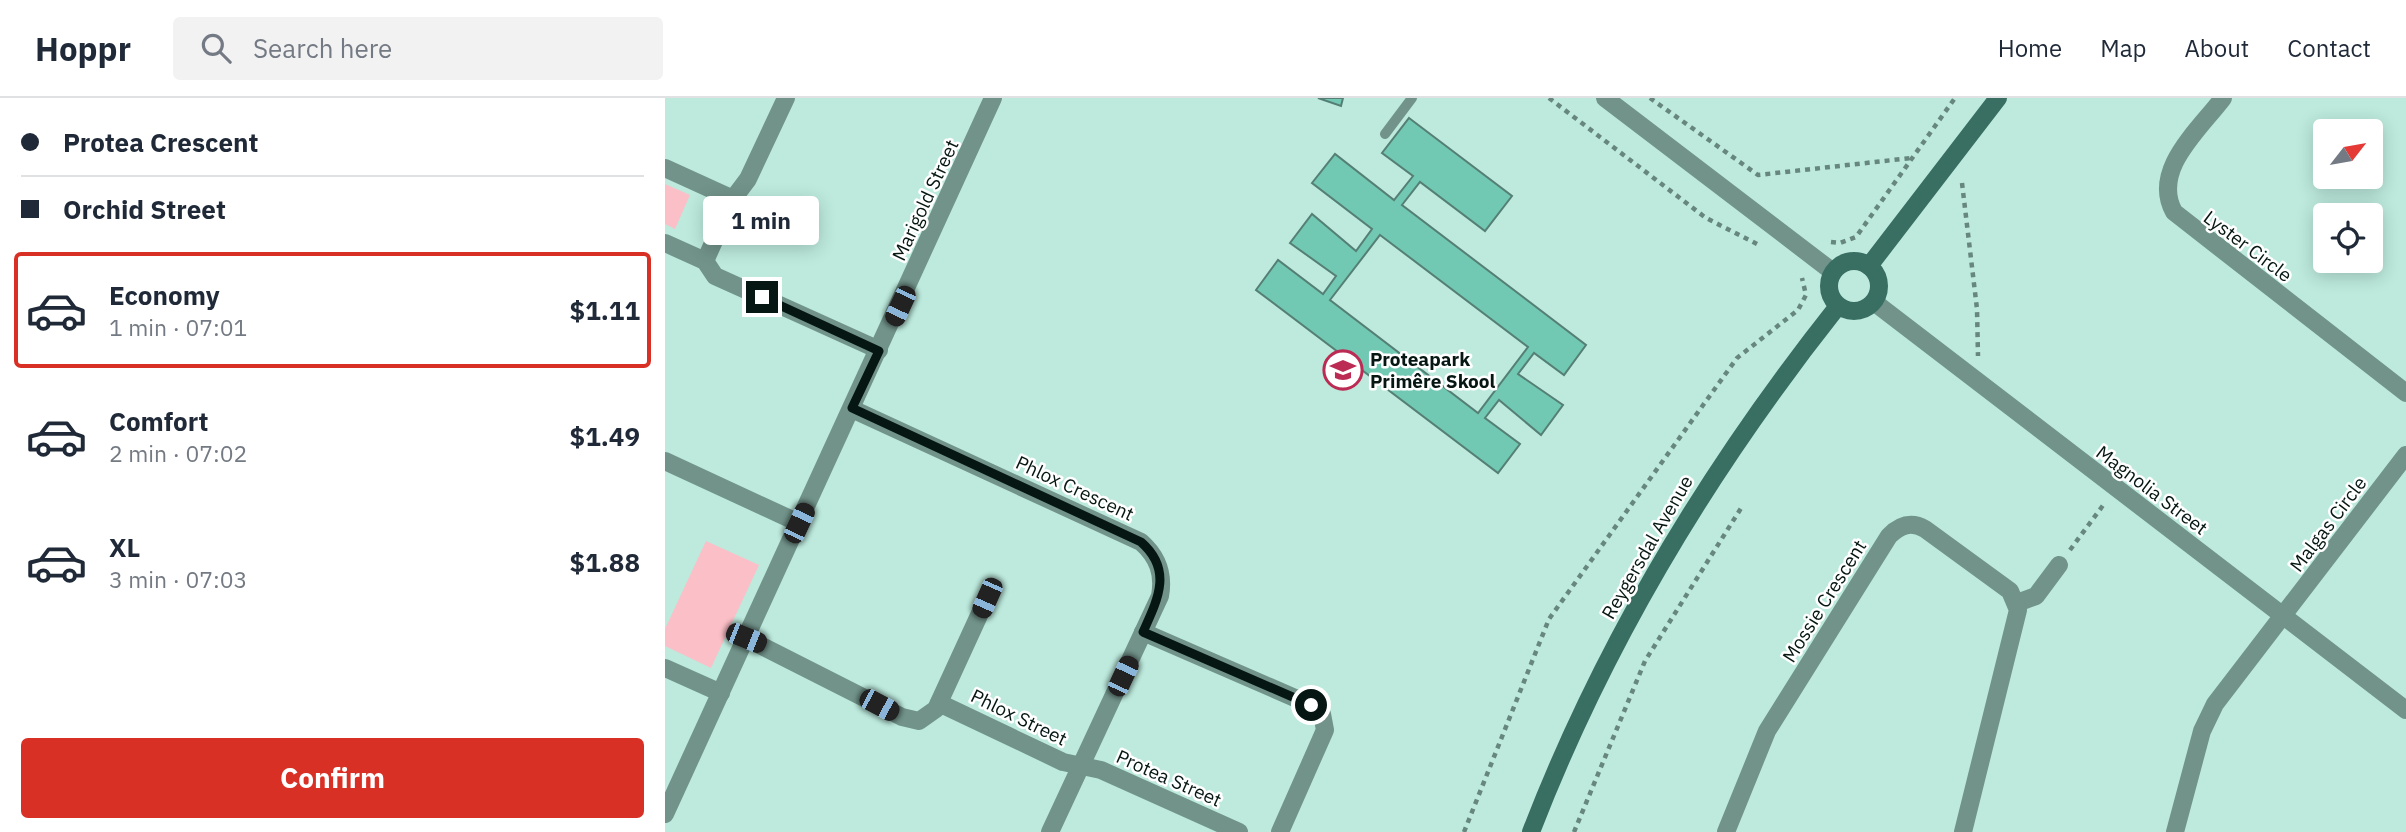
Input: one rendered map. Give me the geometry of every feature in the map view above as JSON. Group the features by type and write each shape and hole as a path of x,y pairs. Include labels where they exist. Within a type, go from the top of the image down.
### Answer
{"main road":[{"path":"1869,266 1998,98"},
{"path":"1846,262 1862,262 1869,266 1878,279 1874,302 1861,310 1845,310 1838,306 1829,286 1833,272 1846,262"},
{"name":"Reygersdal Avenue","path":"1531,832 1600,674 1662,558 1745,429 1838,306"}],"street":[{"path":"705,261 733,199 748,178 786,98"},
{"name":"Marigold Street","path":"665,814 993,98"},
{"path":"1605,98 1833,272"},
{"name":"Lyster Circle","path":"2223,98 2171,166 2166,184 2174,212 2180,220 2406,393"},
{"path":"665,168 733,199"},
{"path":"665,243 705,261 715,276 879,351"},
{"name":"Magnolia Street","path":"1874,302 2406,710"},
{"name":"Phlox Crescent","path":"852,408 1141,542 1156,559 1161,577 1160,596 1051,832"},
{"name":"Malgas Circle","path":"2175,832 2208,717 2406,455"},
{"path":"665,461 799,523"},
{"name":"Mossie Crescent","path":"1726,832 1772,724 1896,529 1912,524 1925,528 2010,591 2017,603"},
{"path":"1967,831 2018,616 2017,603 2036,596 2059,565"},
{"name":"Phlox Street","path":"746,638 910,720 926,719 939,703 987,598"},
{"path":"1143,632 1311,705 1322,714 1325,730 1280,832"},
{"path":"665,668 721,693"},
{"name":"Phlox Street","path":"939,703 1063,762 1081,766"},
{"name":"Protea Street","path":"1081,766 1101,770 1239,832"}],"lane":[{"path":"1385,134 1412,98"}],"path":[{"path":"1549,98 1706,218 1762,246"},
{"path":"1650,98 1758,175 1911,158"},
{"path":"1822,238 1840,243 1856,237 1955,98"},
{"path":"1962,183 1980,352 1967,374"},
{"path":"1464,832 1549,619 1737,358 1798,310 1806,295 1806,286 1796,269"},
{"path":"2059,565 2116,488"},
{"path":"1574,832 1645,661 1743,505"}],"shaded area":[{"path":"665,184 690,195 675,229 665,224"},
{"path":"706,541 759,565 711,668 665,646 665,629"}],"building":[{"path":"1318,98 1343,98 1341,106"},
{"path":"1409,118 1512,196 1485,231 1420,182 1402,205 1586,345 1564,375 1534,353 1518,374 1563,405 1541,435 1499,400 1485,418 1520,444 1498,473 1256,290 1278,260 1323,294 1336,276 1290,243 1312,214 1356,251 1372,229 1312,183 1335,154 1394,200 1413,176 1382,153","holes":["1380,235 1528,347 1478,413 1330,300"]}],"place":[{"name":"Proteapark Primêre Skool","path":"1343,370"}],"route":[{"path":"762,297 879,351 852,408 1141,542 1152,552 1160,567 1162,586 1143,632 1311,705"}]}
